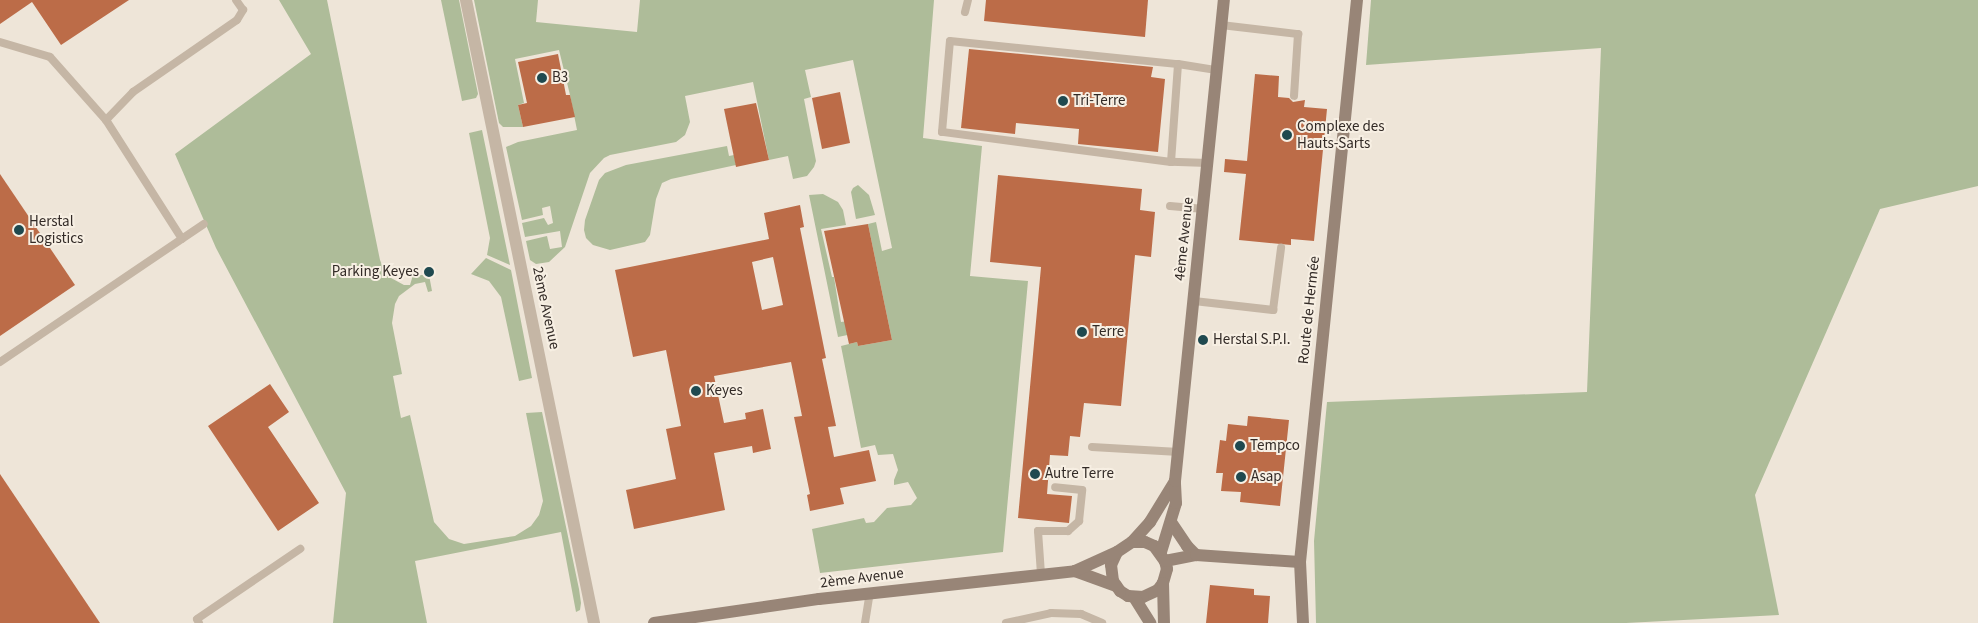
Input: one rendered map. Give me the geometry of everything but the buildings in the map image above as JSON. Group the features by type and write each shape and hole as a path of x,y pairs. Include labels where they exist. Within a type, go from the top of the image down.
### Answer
{"street":[{"name":"2ème Avenue","path":"466,0 594,623"},
{"name":"4ème Avenue","path":"1164,623 1163,583 1167,569 1163,556 1176,503 1175,481 1224,0"},
{"name":"Route de Hermée","path":"1303,623 1300,562 1357,0"},
{"name":"4ème Avenue","path":"1116,552 1132,542 1150,522 1175,481"},
{"path":"1171,522 1187,546 1196,554"},
{"path":"1132,542 1145,542 1163,556 1196,554 1300,562"},
{"name":"2ème Avenue","path":"654,623 870,593 1075,571 1116,552"},
{"path":"1116,552 1111,565 1111,576 1120,591 1134,597 1151,595 1163,583"},
{"name":"2ème Avenue","path":"1075,571 1116,586"},
{"path":"1134,597 1150,623"}],"lane":[{"path":"106,120 134,92 237,20 243,10 236,0"},
{"path":"965,12 968,0"},
{"path":"1221,25 1298,34 1294,96"},
{"path":"1208,163 1171,162 942,132 950,41 1178,64 1217,70"},
{"path":"0,42 50,57 106,120 182,239"},
{"path":"1171,162 1178,64"},
{"path":"1170,206 1204,209"},
{"path":"0,362 204,224"},
{"path":"1194,301 1272,310 1281,248"},
{"path":"1092,446 1179,452"},
{"path":"1041,574 1038,531 1068,530 1079,521 1082,490 1055,487"},
{"path":"199,623 197,619 300,549"},
{"path":"865,623 870,593"},
{"path":"1006,623 1051,613 1081,614 1102,623"}],"green space":[{"path":"279,0 327,0 380,260 384,270 391,278 404,285 410,285 413,275 429,275 432,291 428,292 425,282 415,284 399,296 395,304 392,323 402,374 393,376 401,418 410,415 434,522 449,539 464,544 515,536 531,526 539,515 543,501 526,413 542,412 579,589 581,603 580,610 576,612 561,532 415,561 427,623 333,623 346,493 216,248 175,154 311,54"},
{"path":"441,0 459,0 478,94 476,98 462,101"},
{"path":"474,0 538,0 536,22 637,32 640,0 934,0 923,138 982,146 970,276 1028,281 1003,552 820,573 812,529 864,518 866,523 874,522 887,508 911,505 917,498 908,482 894,485 898,470 893,454 878,455 875,445 861,448 841,346 857,342 858,346 892,340 868,224 876,222 882,251 892,248 853,60 805,70 811,97 804,99 816,161 807,176 793,179 788,156 769,160 753,82 685,96 690,122 685,135 676,142 610,155 604,158 590,173 565,247 549,262 536,264 530,260 526,241 547,236 550,249 562,247 560,231 525,237 522,223 544,218 548,225 553,223 550,206 542,208 543,215 522,220 506,147 518,142 577,130 570,95 559,50 515,59 524,103 518,105 523,127 503,127 499,123"},
{"path":"1371,0 1978,0 1978,186 1880,209 1755,495 1779,615 1626,623 1316,623 1314,541 1327,402 1587,392 1601,48 1366,65"},
{"path":"482,130 510,265 487,255 490,238 469,133"},
{"path":"727,146 729,156 734,155 736,165 671,179 662,183 656,199 650,235 645,242 610,250 593,245 586,238 584,230 585,220 599,180 605,173 626,165"},
{"path":"858,185 869,195 875,215 856,219 851,192"},
{"path":"823,194 838,202 843,210 846,225 821,229 832,277 834,277 841,322 854,320 857,333 838,337 809,195"},
{"path":"486,258 511,270 532,378 519,381 501,297 489,281 471,274"}],"place":[{"name":"B3","path":"542,78"},
{"name":"Tri-Terre","path":"1063,101"},
{"name":"Complexe des Hauts-Sarts","path":"1287,135"},
{"name":"Herstal Logistics","path":"19,230"},
{"name":"Parking Keyes","path":"429,272"},
{"name":"Terre","path":"1082,332"},
{"name":"Herstal S.P.I.","path":"1203,340"},
{"name":"Keyes","path":"696,391"},
{"name":"Tempco","path":"1240,446"},
{"name":"Autre Terre","path":"1035,474"},
{"name":"Asap","path":"1241,477"}]}
